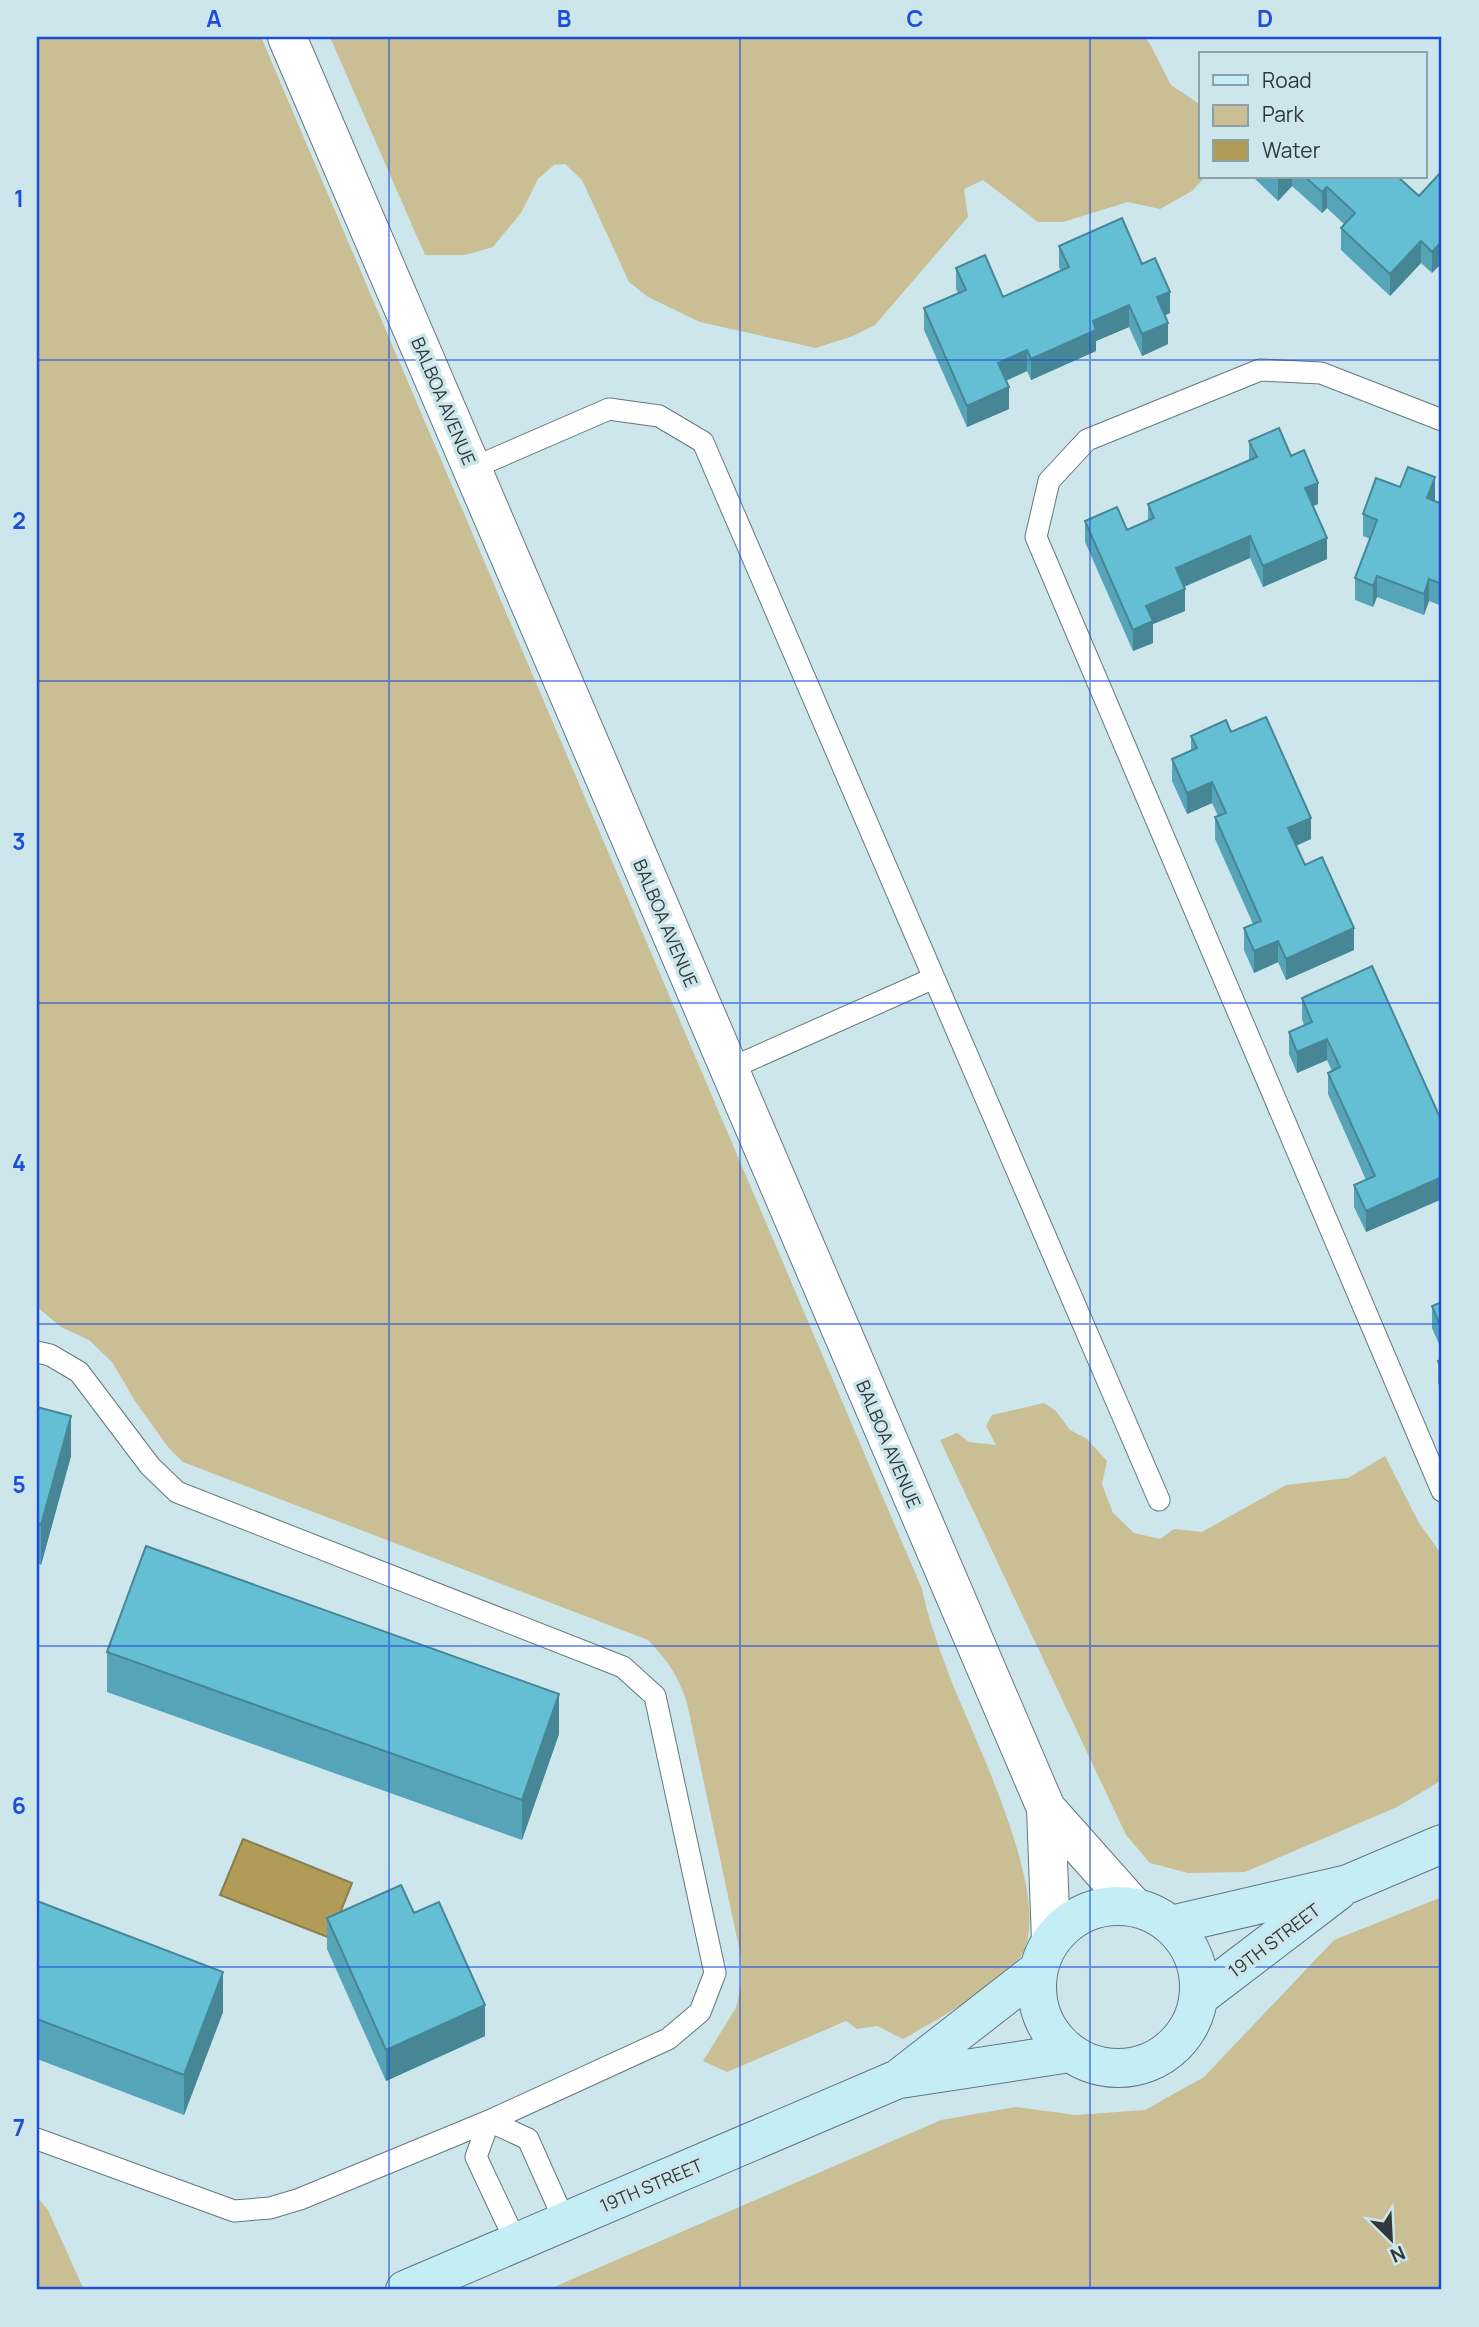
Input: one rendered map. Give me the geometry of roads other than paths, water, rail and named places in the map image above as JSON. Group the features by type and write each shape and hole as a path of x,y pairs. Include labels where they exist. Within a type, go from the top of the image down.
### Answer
{"main road":[{"name":"19TH STREET","path":"1171,1925 1348,1884 1442,1844"},
{"name":"19TH STREET","path":"1199,1997 1348,1884"},
{"path":"1115,1905 1134,1907 1171,1925 1194,1957 1199,1977 1199,1997 1194,2016 1180,2039 1166,2053 1147,2063 1108,2068 1088,2063 1055,2040 1042,2016 1036,1991 1045,1955 1065,1925 1088,1912 1115,1905"},
{"name":"19TH STREET","path":"898,2079 1045,1955"},
{"name":"19TH STREET","path":"405,2290 898,2079 1070,2053"}],"street":[{"name":"BALBOA AVENUE","path":"286,37 1046,1808 1134,1907"},
{"name":"BALBOA AVENUE","path":"1045,1955 1046,1808"}],"lane":[{"path":"1442,420 1321,373 1260,370 1087,440 1049,481 1036,537 1442,1491"},
{"path":"473,468 609,409 659,416 703,442 1159,1500"},
{"path":"729,1069 934,978"},
{"path":"37,1352 50,1355 79,1372 150,1466 177,1492 623,1667 655,1696 715,1973 701,2012 668,2039 489,2121 300,2199 270,2208 234,2211 37,2139"},
{"path":"489,2121 528,2138 565,2222"},
{"path":"489,2121 477,2157 516,2242"}],"water":[{"path":"243,1839 352,1883 330,1938 220,1895"}]}
